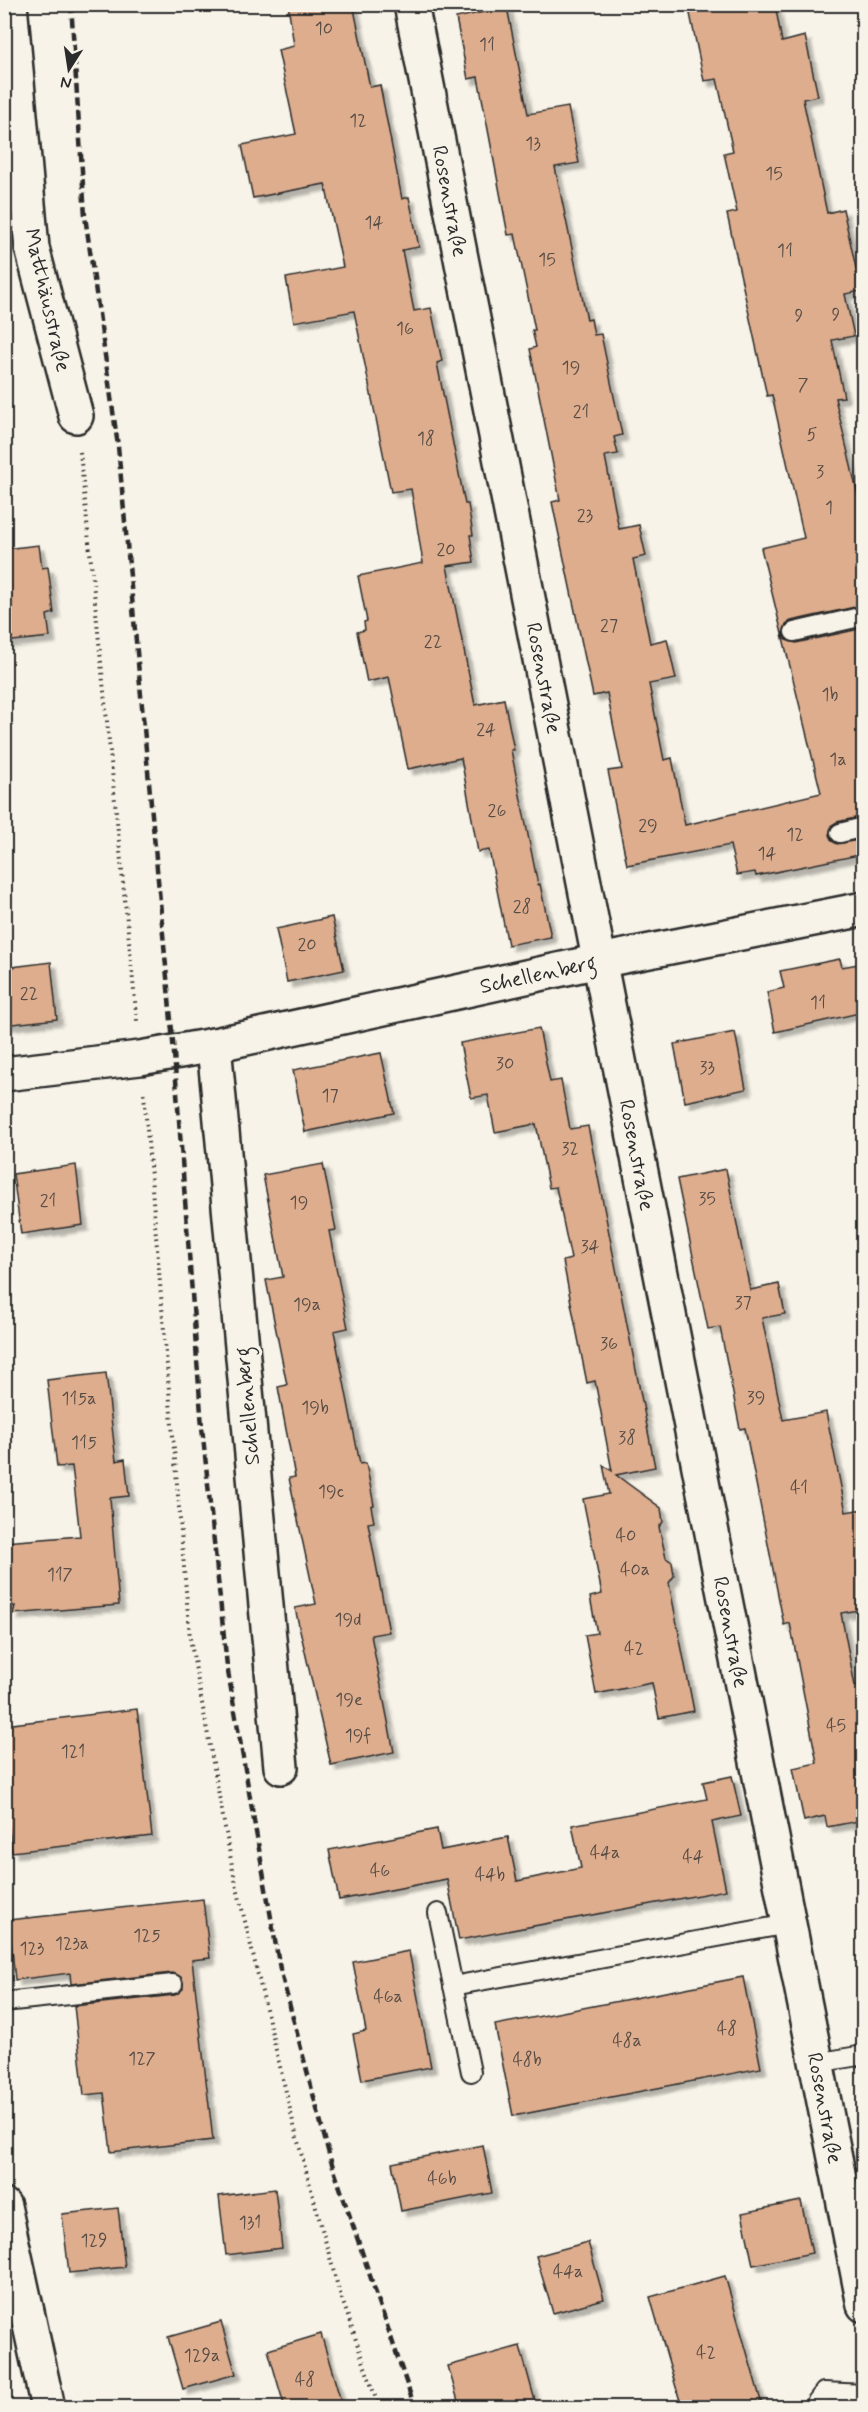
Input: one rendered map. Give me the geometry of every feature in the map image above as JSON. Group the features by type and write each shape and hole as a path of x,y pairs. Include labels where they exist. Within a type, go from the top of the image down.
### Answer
{"street":[{"name":"Matthäusstraße","path":"10,4 32,248 76,416"},
{"name":"Rosenstraße","path":"411,4 864,2305"},
{"name":"Schellenberg","path":"4,1074 140,1058 214,1046 599,961 864,909"},
{"name":"Schellenberg","path":"214,1046 281,1767"},
{"path":"4,2206 48,2408"}],"lane":[{"path":"794,632 864,616"},
{"path":"840,833 864,827"},
{"path":"438,1913 471,2072"},
{"path":"453,1986 788,1924"},
{"path":"4,2002 173,1984"},
{"path":"816,2063 864,2055"},
{"path":"812,2408 824,2392 864,2394"}],"path":[{"path":"76,416 140,1058 190,1638 233,1871 297,2138 338,2288 379,2408"}],"building":[{"path":"288,4 353,4 370,87 380,85 402,199 409,197 419,247 402,250 414,311 431,308 442,361 437,363 473,535 470,535 474,562 447,566 475,705 504,699 514,750 511,750 538,885 540,884 551,937 508,945 489,850 478,852 461,758 408,769 389,677 367,682 357,632 365,630 364,622 367,621 358,576 423,563 411,489 391,492 354,311 294,322 286,278 343,267 325,184 253,198 242,145 296,134 278,50 294,46"},
{"path":"688,4 775,4 782,42 805,36 818,96 803,99 827,213 843,209 861,291 845,294 854,336 832,340 844,397 835,398 864,521 864,605 791,621 786,624 783,634 786,640 796,643 864,628 864,816 837,822 832,825 829,835 837,844 864,839 864,854 756,876 755,872 737,875 730,845 627,865 608,771 622,769 607,693 593,696 552,502 560,500 530,349 536,347 532,330 535,330 515,234 508,235 478,77 468,79 456,18 507,7 528,114 568,107 579,163 555,167 587,320 591,319 594,335 601,334 622,435 614,437 618,454 605,456 619,529 639,525 646,556 633,559 650,643 667,639 676,679 649,684 664,760 672,758 685,825 821,793 761,548 804,538 772,395 767,396 727,214 737,212 724,153 733,151 717,79 704,81"},
{"path":"39,545 42,568 48,567 54,613 47,615 50,637 4,642 4,549"},
{"path":"332,917 344,970 287,982 276,929"},
{"path":"840,959 842,967 864,963 864,1012 775,1032 767,992 784,988 780,971"},
{"path":"51,962 57,1019 4,1025 4,968"},
{"path":"539,1028 550,1082 561,1080 570,1129 588,1126 655,1467 616,1475 661,1508 663,1522 659,1527 666,1558 672,1562 674,1576 669,1583 694,1711 659,1718 652,1683 596,1694 585,1635 597,1633 590,1597 602,1594 583,1499 609,1494 603,1465 612,1471 595,1381 587,1383 572,1308 563,1261 571,1259 556,1187 549,1188 536,1124 495,1132 488,1095 471,1098 460,1043"},
{"path":"735,1032 746,1089 685,1102 674,1044"},
{"path":"381,1053 394,1113 305,1132 293,1070"},
{"path":"323,1164 336,1230 329,1231 348,1328 334,1331 360,1464 366,1463 374,1505 371,1506 374,1522 368,1523 389,1632 371,1635 394,1752 331,1765 295,1608 316,1604 289,1478 295,1477 278,1387 287,1385 266,1280 283,1277 263,1175"},
{"path":"76,1165 83,1225 21,1234 13,1174"},
{"path":"726,1169 750,1290 779,1284 785,1314 762,1318 783,1420 826,1412 846,1512 864,1509 864,1609 841,1613 855,1686 864,1685 864,1820 827,1827 825,1816 804,1821 793,1768 817,1763 790,1623 784,1625 745,1428 740,1429 720,1327 708,1329 677,1179"},
{"path":"106,1373 116,1461 125,1459 129,1496 110,1498 119,1605 13,1614 15,1606 4,1606 4,1542 80,1536 72,1466 57,1467 47,1380"},
{"path":"137,1709 152,1836 12,1852 4,1791 4,1725"},
{"path":"732,1776 741,1816 712,1822 726,1890 459,1940 447,1879 339,1900 329,1850 437,1829 441,1850 508,1837 517,1881 581,1868 572,1825 707,1799 703,1782"},
{"path":"203,1899 210,1958 192,1960 213,2140 111,2152 104,2093 84,2095 74,2006 175,1995 183,1989 182,1978 172,1973 71,1984 70,1973 15,1980 9,1920"},
{"path":"409,1951 431,2067 362,2080 353,2034 366,2031 353,1962"},
{"path":"743,1977 761,2068 513,2116 495,2025"},
{"path":"483,2145 492,2193 401,2211 392,2163"},
{"path":"275,2189 282,2248 226,2255 219,2196"},
{"path":"801,2201 812,2253 753,2265 742,2213"},
{"path":"118,2208 125,2267 69,2273 62,2214"},
{"path":"588,2242 604,2299 553,2313 536,2256"},
{"path":"725,2276 763,2408 682,2408 650,2297"},
{"path":"221,2322 236,2374 183,2389 168,2337"},
{"path":"321,2334 343,2408 285,2408 268,2350"},
{"path":"520,2346 537,2408 460,2408 448,2366"}],"railway":[{"path":"71,4 85,216 118,446 174,1053 202,1427 227,1666 280,1969 330,2158 415,2408"}]}
